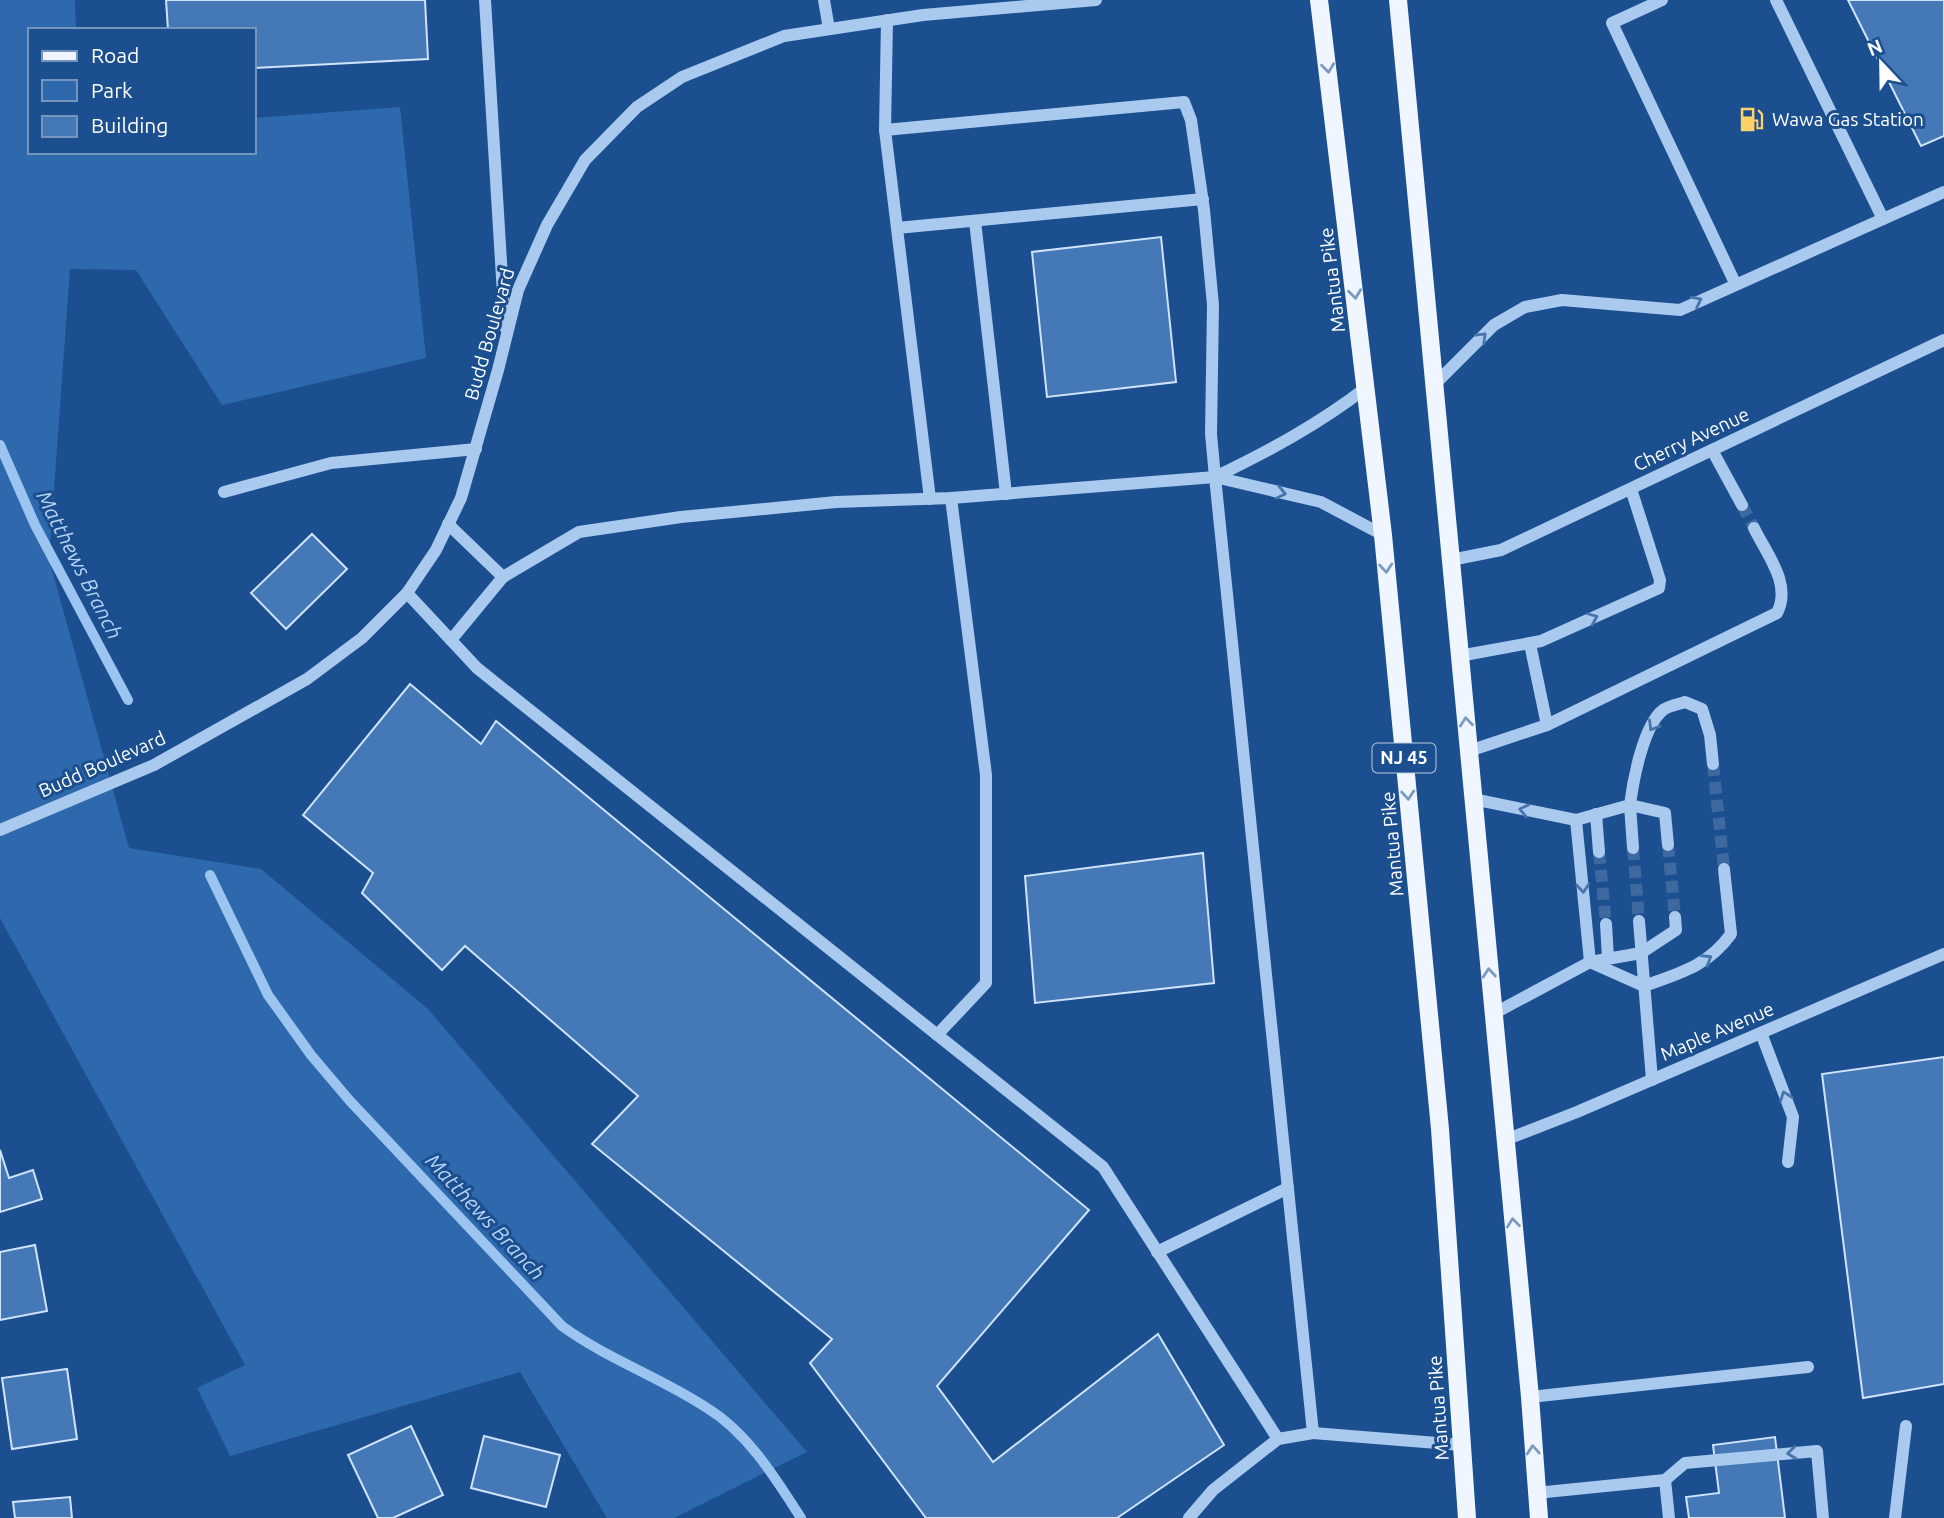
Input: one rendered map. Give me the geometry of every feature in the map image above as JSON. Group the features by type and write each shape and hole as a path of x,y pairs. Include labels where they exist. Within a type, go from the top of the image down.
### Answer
{"main road":[{"name":"Mantua Pike","path":"1319,0 1383,535 1440,1129 1467,1518"},
{"path":"1398,0 1530,1397 1539,1518"}],"street":[{"path":"485,0 506,341"},
{"path":"824,0 829,29"},
{"name":"Budd Boulevard","path":"0,830 154,765 307,679 362,638 407,593 436,550 461,498 518,290 547,225 585,160 637,107 682,77 783,36 887,20 1096,0"},
{"path":"1662,0 1612,23 1735,283"},
{"path":"1776,0 1883,219"},
{"path":"887,20 885,131 930,499"},
{"path":"885,131 1185,102 1191,120 1203,200 1213,305 1211,434 1214,477 1313,1433"},
{"path":"1434,385 1494,325 1525,307 1562,300 1680,310 1735,283 1944,192"},
{"path":"897,228 1203,200"},
{"path":"975,220 1006,494"},
{"name":"Cherry Avenue","path":"1451,560 1501,550 1944,340"},
{"path":"1214,477 1268,451 1329,416 1367,387"},
{"path":"223,492 331,463 476,449"},
{"path":"1712,450 1742,505"},
{"path":"451,640 503,577 579,532 759,510 836,502 951,498 1214,477 1321,502 1383,535"},
{"path":"1459,656 1530,644 1659,587 1660,580 1631,489"},
{"path":"937,1035 986,983 986,775 951,498"},
{"path":"448,524 503,577"},
{"path":"1468,751 1546,725 1777,613 1784,600 1783,586 1754,528"},
{"path":"407,593 477,668 1103,1167 1278,1439"},
{"path":"1530,644 1546,725"},
{"path":"1633,848 1630,805 1639,759 1646,737 1663,710 1685,702 1702,709 1710,735 1713,764"},
{"path":"1473,799 1576,820 1630,805 1664,813 1668,845"},
{"path":"1596,814 1599,852"},
{"path":"1576,820 1590,962"},
{"path":"1590,962 1644,986 1691,969 1717,953 1731,934 1724,869"},
{"path":"1493,1014 1590,962 1641,953 1676,930 1675,917"},
{"path":"1639,921 1652,1080"},
{"path":"1606,924 1608,958"},
{"name":"Maple Avenue","path":"1505,1140 1652,1080 1944,954"},
{"path":"1761,1032 1793,1117 1788,1162"},
{"path":"1157,1252 1288,1188"},
{"path":"1530,1397 1808,1367"},
{"path":"1895,1518 1906,1426"},
{"path":"1189,1518 1213,1490 1278,1439 1313,1433 1462,1445"},
{"path":"1536,1493 1665,1480 1685,1463 1817,1451 1823,1518"},
{"path":"1665,1480 1668,1518"}],"green space":[{"path":"0,0 75,0 76,28 28,28 28,154 256,154 256,118 400,107 426,358 222,405 136,270 70,269 49,559 129,848 261,869 428,1009 807,1452 674,1518 607,1518 520,1372 230,1456 197,1388 245,1365 0,918"}],"building":[{"path":"166,0 425,0 428,59 256,68 256,28 168,28"},
{"path":"1848,0 1944,0 1944,136 1921,146"},
{"path":"1161,237 1176,382 1047,397 1032,252"},
{"path":"312,534 347,569 286,629 251,593"},
{"path":"410,684 481,744 496,721 1089,1210 937,1386 993,1462 1158,1334 1224,1445 1117,1518 926,1518 810,1363 832,1339 592,1144 638,1096 465,946 442,970 362,893 373,873 303,815"},
{"path":"1203,853 1214,983 1035,1003 1025,876"},
{"path":"1944,1057 1944,1384 1863,1398 1822,1074"},
{"path":"0,1150 9,1178 33,1170 42,1199 0,1212"},
{"path":"35,1245 47,1311 0,1320 0,1252"},
{"path":"67,1369 77,1439 12,1449 2,1378"},
{"path":"411,1426 443,1495 393,1518 378,1518 348,1455"},
{"path":"484,1436 560,1455 546,1507 471,1488"},
{"path":"1775,1437 1785,1518 1689,1518 1686,1497 1719,1493 1713,1445"},
{"path":"70,1497 72,1518 15,1518 13,1502"}],"waterway":[{"name":"Matthews Branch","path":"0,445 35,525 128,700"},
{"name":"Matthews Branch","path":"210,875 268,995 311,1055 350,1101 562,1326 722,1418 760,1458 801,1518"}],"tunnel":[{"path":"1742,505 1754,528"},
{"path":"1713,764 1724,869"},
{"path":"1668,845 1675,917"},
{"path":"1633,848 1639,921"},
{"path":"1599,852 1606,924"}],"place":[{"name":"Wawa Gas Station","path":"1752,119"}]}
